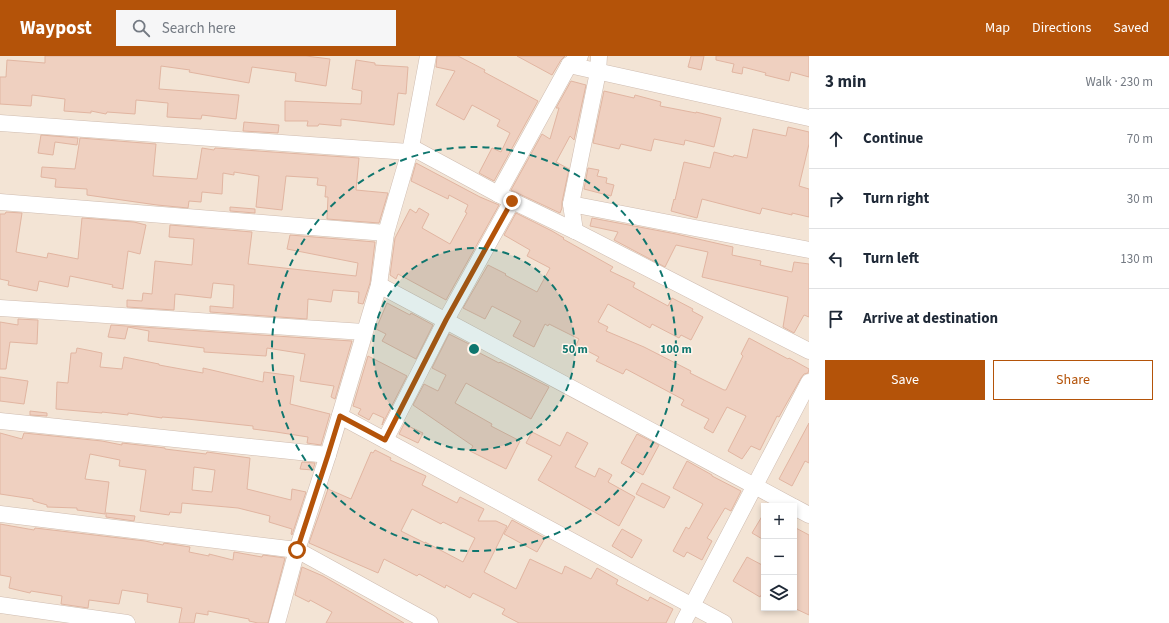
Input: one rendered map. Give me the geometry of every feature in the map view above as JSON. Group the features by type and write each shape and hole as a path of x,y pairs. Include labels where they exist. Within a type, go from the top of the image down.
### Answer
{"street":[{"path":"277,623 297,550 328,455 379,285 386,233 410,149 428,56"},
{"path":"385,440 574,60 598,64 809,118"},
{"path":"575,231 571,204 598,64"},
{"path":"0,123 410,149 575,231 809,351"},
{"path":"0,202 386,233"},
{"path":"571,204 809,250"},
{"path":"379,285 786,503"},
{"path":"0,308 364,332"},
{"path":"683,623 809,382"},
{"path":"340,416 724,623"},
{"path":"0,421 328,455"},
{"path":"797,509 809,515"},
{"path":"0,514 297,550 430,623"},
{"path":"0,605 127,623"}],"shaded area":[{"path":"0,56 809,56 809,623 0,623"}],"building":[{"path":"45,56 306,56 330,59 326,86 295,81 296,73 252,67 249,83 189,72 190,70 161,66 159,89 239,95 236,119 202,115 201,119 167,117 168,103 136,100 135,114 107,112 106,114 91,111 91,113 64,111 65,99 32,95 31,106 0,104 0,77 6,77 7,60 45,63"},
{"path":"437,56 458,56 538,101 494,181 479,173 492,148 501,152 510,133 497,126 500,120 472,105 464,120 436,105 455,71 436,67"},
{"path":"517,56 565,56 552,75"},
{"path":"691,56 704,56 701,70 688,67"},
{"path":"716,56 809,56 809,77 791,72 789,81 765,75 766,73 743,67 742,74 732,72 734,64 716,60"},
{"path":"356,60 375,63 375,65 408,67 406,94 398,93 394,125 341,119 341,126 319,124 318,126 307,126 308,121 285,121 285,101 361,104 362,91 352,89"},
{"path":"571,81 586,85 574,140 570,136 556,162 569,169 560,213 511,190 542,134 550,139 559,108 556,108"},
{"path":"604,91 634,98 635,95 661,102 660,106 721,118 714,147 685,140 684,145 654,139 651,151 621,144 619,149 593,143"},
{"path":"244,122 279,125 278,133 243,131"},
{"path":"788,127 809,132 809,144 799,186 809,189 809,217 792,213 792,215 762,208 760,214 702,199 697,218 671,211 684,162 710,168 714,152 733,157 734,155 747,158 753,129 786,136"},
{"path":"41,135 78,138 77,145 55,142 53,155 38,153"},
{"path":"80,138 156,144 153,176 197,179 202,148 214,150 215,148 359,158 356,190 388,193 379,223 327,219 328,197 325,197 326,186 317,185 318,178 286,176 282,210 256,207 259,176 234,172 234,175 223,173 222,194 202,192 201,202 189,201 188,208 87,195 87,189 55,187 56,179 41,177 42,167 75,169"},
{"path":"416,163 480,197 499,205 446,300 398,274 396,279 390,275 395,238 410,209 416,213 419,208 429,214 422,228 450,244 467,213 465,212 468,205 449,195 448,199 411,181"},
{"path":"588,168 599,170 597,176 607,178 606,183 614,185 611,196 584,189"},
{"path":"230,207 255,209 255,213 230,211"},
{"path":"6,212 22,213 16,252 47,258 48,253 78,259 82,218 134,222 146,225 140,254 128,251 123,289 112,287 113,285 70,276 68,287 39,281 37,291 8,285 9,281 0,279 0,214 5,214"},
{"path":"516,213 552,231 564,238 563,239 613,267 610,271 635,283 633,287 668,306 672,298 693,309 692,311 703,317 691,340 681,335 679,338 652,324 650,328 608,304 598,322 608,327 606,331 644,347 724,390 726,390 743,356 741,354 749,338 809,369 808,373 804,374 801,378 779,417 777,416 760,450 751,446 742,459 728,451 746,416 727,407 713,433 704,428 709,419 681,405 684,400 626,369 623,374 596,361 599,357 576,345 579,339 549,324 548,326 545,324 534,347 513,336 521,321 492,306 485,319 463,308 488,265 537,292 550,268 527,256 530,250 504,235"},
{"path":"592,218 676,234 733,247 732,255 761,261 760,265 792,272 794,262 809,264 809,317 804,315 794,333 783,327 788,297 702,277 708,252 676,245 665,267 614,240 618,232 590,226"},
{"path":"170,225 252,232 248,264 356,276 358,263 287,249 290,235 375,242 370,283 363,304 358,303 359,292 333,290 331,302 308,299 307,319 210,312 210,306 233,308 234,285 213,283 211,298 175,294 174,310 127,307 127,300 142,301 143,293 152,294 155,261 192,265 194,239 169,237"},
{"path":"387,303 410,315 411,313 433,325 416,359 382,341 386,334 376,329"},
{"path":"18,319 38,320 37,344 10,342 6,369 0,369 0,322 18,325"},
{"path":"111,325 352,341 335,399 331,397 334,386 300,381 305,354 267,348 266,356 204,352 204,348 148,341 149,331 128,327 125,339 108,337"},
{"path":"449,334 473,346 472,349 549,387 531,419 466,383 455,403 492,424 491,426 520,441 506,469 470,451 473,446 413,405 424,384 438,391 446,375 432,368"},
{"path":"77,348 102,353 100,367 122,369 124,357 203,373 203,368 263,382 264,372 294,376 290,404 330,414 321,445 307,443 308,437 253,429 253,426 162,418 128,413 128,415 56,409 57,382 68,383 71,353 76,353"},
{"path":"368,356 407,376 382,425 384,418 373,413 369,420 358,414 361,409 353,406"},
{"path":"0,377 28,381 24,404 0,401"},
{"path":"30,411 47,413 47,416 30,415"},
{"path":"809,423 809,463 805,461 792,486 779,479"},
{"path":"404,424 423,433 418,443 399,434"},
{"path":"532,432 560,446 567,432 588,443 575,467 595,477 599,468 612,475 608,482 635,497 619,526 538,480 552,456 526,443"},
{"path":"0,433 22,439 24,433 102,441 122,445 122,443 206,454 207,452 250,458 247,489 291,500 292,489 306,492 292,535 292,529 269,522 270,516 238,508 182,503 181,513 170,512 169,515 140,511 146,470 119,466 120,460 90,454 85,479 109,482 105,514 77,510 77,508 47,507 47,505 33,501 33,499 0,494","holes":["194,467 215,470 212,492 192,490"]},
{"path":"637,434 659,445 643,475 621,463"},
{"path":"375,450 391,458 390,460 426,476 422,485 457,503 460,497 484,509 478,521 496,521 507,526 484,572 516,589 530,559 562,574 565,566 591,579 597,568 618,580 616,584 648,601 650,597 673,609 666,623 519,623 502,614 505,609 473,593 470,598 446,585 445,588 419,574 417,576 384,559 378,573 309,543 328,489 351,499 371,452 373,453","holes":["412,509 441,524 443,522 475,538 463,562 401,531"]},
{"path":"687,461 741,491 731,511 725,508 707,538 712,541 702,560 687,552 684,557 673,551 686,527 689,529 703,504 673,488"},
{"path":"302,462 315,463 313,470 300,469"},
{"path":"642,483 670,497 664,508 636,494"},
{"path":"106,513 135,516 134,521 106,517"},
{"path":"761,518 761,538 752,533"},
{"path":"512,520 545,538 537,552 504,534"},
{"path":"0,524 34,530 35,528 145,541 163,545 164,543 190,547 189,552 209,556 209,554 233,560 234,552 262,557 263,555 285,558 268,623 258,623 249,621 249,619 208,611 208,615 196,613 194,623 179,623 182,608 147,602 148,594 122,590 119,604 89,600 88,608 61,604 62,596 31,591 30,593 9,588 11,577 0,575"},
{"path":"622,529 642,540 632,558 612,546"},
{"path":"797,529 809,535 809,615 797,609"},
{"path":"747,557 761,564 760,597 733,581"},
{"path":"302,567 323,576 404,623 326,623 332,612 310,600 309,602 295,595"}],"route":[{"path":"297,550 340,416 385,440 446,320 512,201"}]}
